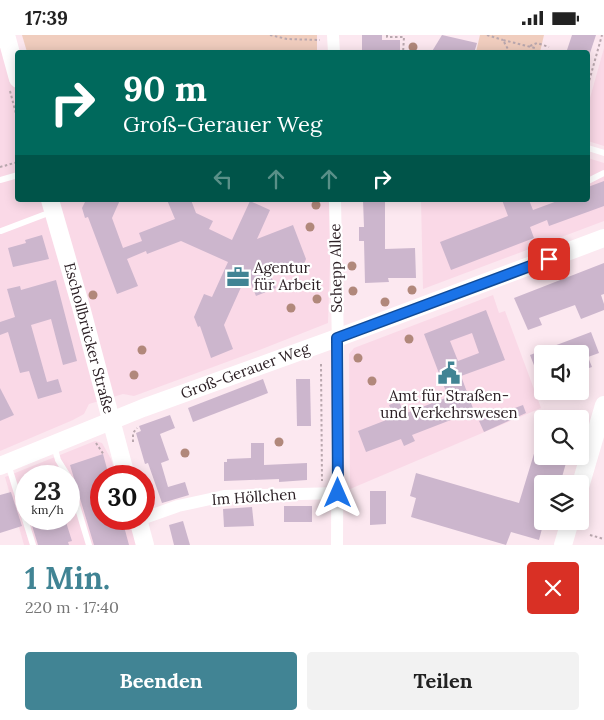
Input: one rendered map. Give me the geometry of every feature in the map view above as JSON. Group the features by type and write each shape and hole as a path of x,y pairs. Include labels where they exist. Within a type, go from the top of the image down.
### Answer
{"main road":[{"path":"6,35 15,68"},
{"name":"Eschollbrücker Straße","path":"52,206 123,465"},
{"name":"Groß-Gerauer Weg","path":"4,464 258,365 337,338 604,238"},
{"path":"584,475 604,405"},
{"path":"142,530 145,545"},
{"path":"563,545 567,530"}],"street":[{"name":"Schepp Allee","path":"335,202 337,545"},
{"name":"Im Höllchen","path":"155,514 178,506 224,496 338,493"}],"lane":[{"path":"590,149 604,153"},
{"path":"590,180 604,173"},
{"path":"0,180 15,176"},
{"path":"1,231 52,206"},
{"path":"53,445 61,465"},
{"path":"4,464 33,545"},
{"path":"80,516 89,545"}],"path":[{"path":"270,35 288,39 312,39 333,43"},
{"path":"387,35 387,37 404,37 404,50"},
{"path":"487,35 530,46 535,50"},
{"path":"590,78 602,35"},
{"path":"504,40 509,50"},
{"path":"530,46 537,43 549,47"},
{"path":"0,167 15,163"},
{"path":"321,363 322,493"},
{"path":"133,442 133,433 141,424"},
{"path":"95,441 106,457"},
{"path":"590,535 604,539"}],"shaded area":[{"path":"0,35 15,74 15,202 332,202 328,323 134,396 123,394 89,404 84,414 73,420 0,451"},
{"path":"22,35 317,35 317,50 26,50"},
{"path":"480,35 544,35 540,50 476,50"},
{"path":"604,48 604,146 590,142 590,98"},
{"path":"590,159 604,163 604,221 423,289 421,202 590,202"},
{"path":"493,295 499,313 505,311 534,389 534,400 538,400 541,408 350,489 349,354 354,348"},
{"path":"95,441 102,443 113,465 90,465 90,530 132,530 137,545 24,545 20,530 80,530 80,465 35,465"},
{"path":"15,473 15,513 5,477"}],"building":[{"path":"362,35 382,35 382,40 400,40 400,50 362,50"},
{"path":"442,35 477,43 475,50 433,50"},
{"path":"572,35 596,35 590,53 590,50 567,50"},
{"path":"604,181 604,206 549,226 547,220 530,227 534,238 451,270 440,242 508,216 503,202 530,202 533,210 555,202 590,202 590,186"},
{"name":"Agentur für Arbeit","path":"85,202 119,202 112,218 123,248 142,241 139,233 175,219 168,202 192,202 196,213 213,221 209,229 232,240 250,202 252,202 270,210 257,239 293,225 306,259 304,264 271,276 276,288 256,296 247,274 224,325 233,349 211,358 200,326 198,327 194,317 204,294 212,297 228,262 181,241 147,254 146,251 127,259 138,286 117,294 88,217 85,218 82,208"},
{"path":"363,202 385,202 385,249 415,248 416,278 388,278 389,282 365,283 364,241 359,241 359,227 364,227"},
{"path":"42,235 49,259 13,267 8,248 26,243 25,240"},
{"path":"604,263 604,294 601,295 604,310 581,319 575,305 539,318 542,325 528,330 514,298"},
{"path":"56,280 77,361 63,365 51,319 31,325 47,382 58,379 62,392 38,399 29,371 20,373 8,332 0,335 0,322 15,317 7,289 20,286 21,290"},
{"path":"486,310 505,360 461,376 474,411 412,435 415,441 404,446 401,439 366,452 358,431 394,417 389,405 399,401 404,414 448,397 424,334","holes":["472,333 479,353 458,361 450,341"]},
{"path":"591,332 599,353 589,357 589,345 557,345"},
{"path":"534,353 534,365 530,355"},
{"path":"263,379 268,393 193,422 188,408"},
{"path":"296,379 310,379 311,426 297,426"},
{"path":"0,388 14,415 0,421"},
{"path":"523,405 526,413 484,432 479,421"},
{"path":"170,415 175,428 160,434 169,460 161,463 168,487 185,482 189,495 162,503 155,483 155,465 145,464 136,433 141,431 139,426"},
{"path":"251,443 264,443 264,465 307,463 307,480 279,482 279,479 224,481 224,462 227,462 227,459 251,458"},
{"path":"103,454 106,465 90,465 90,530 125,530 129,545 94,545 80,498 80,465 70,465"},
{"path":"534,454 534,465 565,465 563,475 534,475 534,530 542,530 539,540 511,532 506,545 411,517 416,498 410,496 416,473 519,503"},
{"path":"370,491 386,491 386,524 370,525"},
{"path":"11,492 15,504 15,528 0,533 0,495"},
{"path":"284,506 312,506 312,522 284,522"},
{"path":"252,507 254,526 224,527 223,509"},
{"path":"183,521 190,545 174,545 169,525"},
{"path":"33,530 68,530 72,541 68,542 69,545 38,545"}],"place":[{"name":"Agentur für Arbeit","path":"238,277"},
{"name":"Amt für Straßen- und Verkehrswesen","path":"449,373"}],"route":[{"path":"338,493 337,338 549,259"}]}
